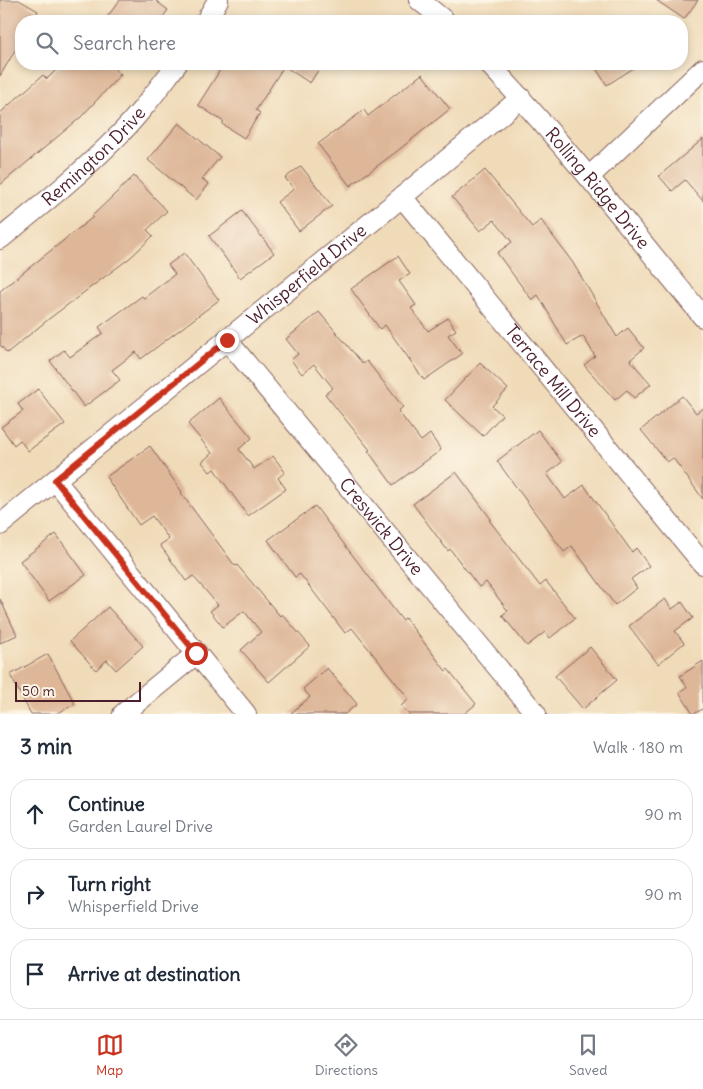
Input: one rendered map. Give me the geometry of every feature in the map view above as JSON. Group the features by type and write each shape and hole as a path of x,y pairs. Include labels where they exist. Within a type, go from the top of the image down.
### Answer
{"street":[{"path":"209,15 218,0"},
{"path":"419,0 438,15"},
{"name":"Remington Drive","path":"0,239 53,196 114,140 152,97 172,70"},
{"name":"Rolling Ridge Drive","path":"495,70 589,177 703,317"},
{"path":"589,177 703,70"},
{"name":"Whisperfield Drive","path":"0,525 521,98"},
{"name":"Terrace Mill Drive","path":"402,197 703,564"},
{"name":"Creswick Drive","path":"227,340 536,714"},
{"path":"55,480 246,714"},
{"path":"123,714 196,653"}],"building":[{"path":"0,0 19,0 38,11 36,15 15,15 15,50 0,76"},
{"path":"120,0 155,0 168,10 164,15 109,15"},
{"path":"656,0 698,0 687,15 678,15"},
{"path":"56,70 115,70 121,74 81,117 0,185 0,113 43,75 47,79"},
{"path":"220,70 281,70 256,110 260,113 244,138 198,105"},
{"path":"290,70 318,70 310,83"},
{"path":"597,70 631,70 607,85"},
{"path":"422,74 450,109 350,186 318,144 364,110 368,116"},
{"path":"179,123 220,157 202,179 209,184 196,200 148,160"},
{"path":"703,139 703,201 685,180 672,191 659,176"},
{"path":"301,166 332,206 299,231 277,202 294,189 285,178"},
{"path":"485,170 532,227 541,220 573,263 617,337 628,328 644,348 630,360 651,384 634,398 627,390 615,400 584,365 595,356 583,336 567,345 538,295 532,300 497,253 512,242 494,220 480,231 452,197"},
{"path":"134,176 167,211 147,230 153,236 131,257 7,353 0,345 0,291 93,217"},
{"path":"242,211 274,253 240,278 209,236"},
{"path":"184,253 219,300 141,359 136,352 112,370 120,380 84,407 50,361 64,350 70,357 103,333 99,327 142,296 144,298 175,274 168,265"},
{"path":"398,256 410,274 399,281 416,305 411,308 428,331 448,318 456,330 448,335 462,354 424,380 385,325 380,329 351,289"},
{"path":"319,312 363,364 367,361 403,407 398,411 421,441 430,434 441,450 393,485 368,451 370,450 325,394 333,388 314,364 302,374 291,360 298,354 286,339"},
{"path":"480,363 508,389 492,406 502,415 483,436 445,400"},
{"path":"38,389 65,424 28,451 20,440 14,445 1,427 23,411 18,404"},
{"path":"682,396 696,413 703,408 703,499 673,458 667,462 641,430"},
{"path":"219,398 252,438 239,449 254,469 273,456 285,472 278,478 286,489 248,516 214,469 210,472 202,462 212,453 188,424"},
{"path":"538,430 562,462 547,474 565,499 584,485 632,552 636,548 649,566 631,579 637,588 615,605 572,546 564,552 497,461"},
{"path":"150,446 181,493 235,566 237,565 280,616 282,614 310,646 269,682 241,650 261,632 244,611 223,627 210,611 218,605 193,576 186,581 160,545 169,539 152,516 139,525 106,477"},
{"path":"456,472 491,519 489,520 540,586 546,581 575,618 550,638 545,632 527,646 502,615 508,611 486,582 479,587 450,549 448,551 413,504"},
{"path":"315,506 402,620 405,618 446,671 448,669 476,704 464,714 408,714 401,706 409,699 352,628 345,633 300,574 295,577 268,540"},
{"path":"56,534 86,575 49,601 20,561"},
{"path":"0,599 17,635 0,643"},
{"path":"665,599 672,609 682,602 693,618 675,631 684,643 658,664 629,626"},
{"path":"108,607 143,646 116,670 107,660 96,670 70,641"},
{"path":"590,647 617,680 583,709 555,676"},
{"path":"48,654 75,704 56,714 31,714 10,675"},
{"path":"703,661 703,709 693,714 679,692 687,687 680,676"},
{"path":"327,668 357,704 345,714 290,714 310,697 303,689"}],"route":[{"path":"196,653 55,480 227,340"}]}
